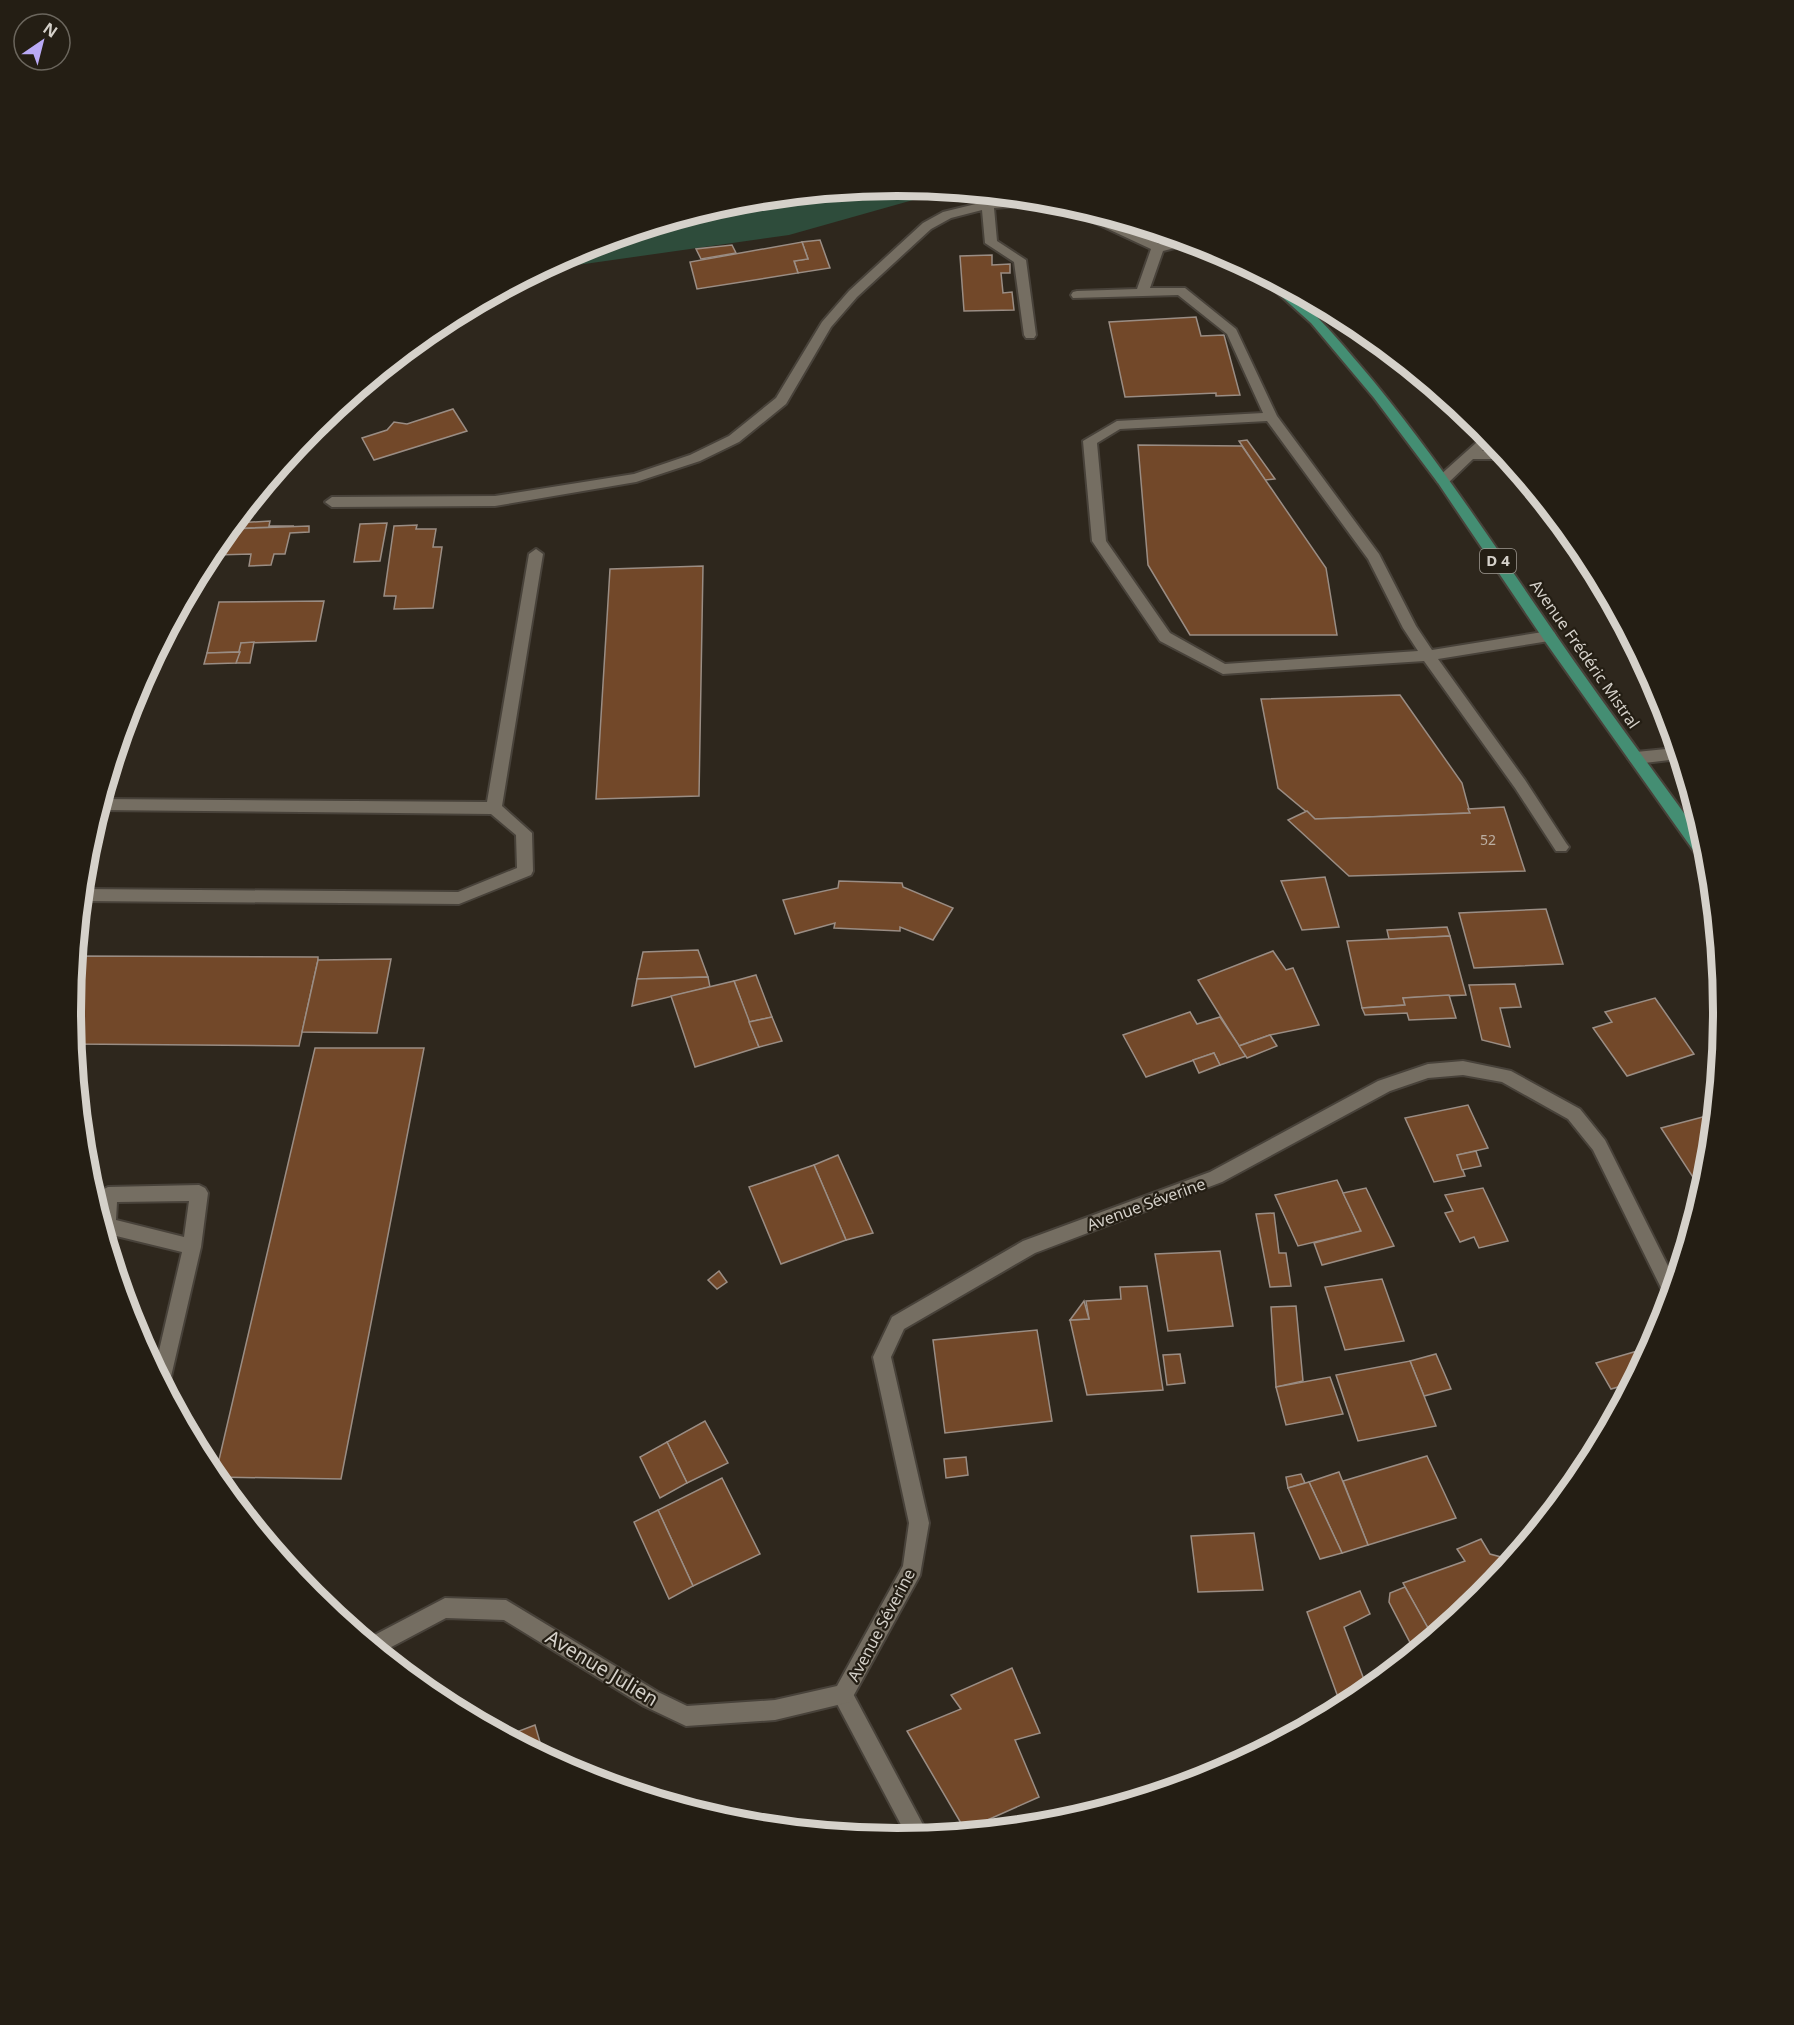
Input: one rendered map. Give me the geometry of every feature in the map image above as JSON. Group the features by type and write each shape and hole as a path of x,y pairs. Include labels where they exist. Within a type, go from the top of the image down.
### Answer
{"main road":[{"name":"Avenue Frédéric Mistral","path":"1291,299 1315,320 1379,395 1443,480 1549,636 1694,840"}],"street":[{"path":"332,502 495,501 636,478 695,458 734,439 781,401 826,325 852,294 927,226 947,214 1006,203"},
{"path":"988,205 991,243 1020,260 1030,336"},
{"path":"1105,223 1158,248 1173,245"},
{"path":"1142,293 1158,248"},
{"path":"1077,295 1181,291 1232,332 1271,417 1374,557 1410,628 1428,656 1520,784 1561,847"},
{"path":"1271,417 1117,425 1090,441 1099,541 1165,637 1223,669 1428,656 1549,636"},
{"path":"1443,480 1482,444"},
{"path":"1472,455 1492,455"},
{"path":"494,808 536,554"},
{"path":"1636,758 1671,754"},
{"path":"90,895 459,897 525,871 524,833 494,808 108,805"},
{"name":"Avenue Séverine","path":"843,1695 913,1568 919,1523 882,1357 898,1323 1029,1247 1216,1177 1384,1086 1428,1071 1463,1068 1505,1076 1574,1114 1599,1145 1667,1282"},
{"path":"107,1217 108,1195 199,1193 192,1247 164,1370"},
{"path":"110,1227 192,1247"},
{"name":"Avenue Julien","path":"379,1642 446,1608 506,1610 651,1699 686,1716 775,1710 843,1695"},
{"path":"843,1695 915,1828"}],"green space":[{"path":"924,197 789,235 569,266 635,240 686,224 738,212 790,203 844,198"}],"building":[{"path":"820,240 830,268 798,273 794,261 808,259 802,242"},
{"path":"802,242 808,259 794,261 798,273 697,289 690,262"},
{"path":"732,245 736,253 701,259 696,249"},
{"path":"992,255 992,265 1010,264 1010,273 1001,273 1003,293 1012,292 1014,310 964,311 960,256"},
{"path":"1196,317 1201,336 1224,335 1240,395 1216,396 1216,393 1125,397 1109,322"},
{"path":"453,409 467,431 374,460 362,438 387,430 394,422 407,424"},
{"path":"1247,440 1275,479 1265,480 1239,441"},
{"path":"1138,445 1242,446 1326,568 1337,635 1190,635 1148,565"},
{"path":"270,521 269,526 294,526 241,528 245,522"},
{"path":"387,523 380,561 354,562 360,524"},
{"path":"417,525 416,529 436,529 433,547 442,547 433,608 394,609 396,596 384,596 394,526"},
{"path":"309,526 309,532 290,533 285,554 274,554 271,565 249,566 251,554 222,555 241,529"},
{"path":"703,566 699,796 596,799 610,569"},
{"path":"324,601 316,641 241,643 240,652 207,653 219,602"},
{"path":"254,642 250,663 236,663 241,643"},
{"path":"240,652 236,663 204,664 207,653"},
{"path":"1400,695 1462,783 1470,813 1315,819 1278,788 1261,699"},
{"path":"1504,807 1525,871 1349,876 1288,820 1307,811 1315,819 1470,813 1468,809"},
{"path":"1325,877 1339,927 1302,930 1281,881"},
{"path":"839,881 902,883 903,887 953,908 933,940 900,927 900,931 834,928 835,923 795,934 783,900 838,888"},
{"path":"1546,909 1563,964 1474,968 1459,913"},
{"path":"1447,927 1450,936 1389,939 1387,930"},
{"path":"1450,936 1466,995 1403,998 1405,1005 1362,1008 1347,941"},
{"path":"698,950 708,977 637,979 643,952"},
{"path":"1273,951 1286,970 1293,968 1319,1025 1270,1035 1239,1046 1198,980"},
{"path":"83,956 318,957 299,1046 82,1044"},
{"path":"391,959 377,1033 302,1032 318,960"},
{"path":"756,975 772,1017 749,1022 734,981"},
{"path":"708,977 710,987 632,1006 637,979"},
{"path":"734,981 759,1047 695,1067 671,996"},
{"path":"1515,984 1521,1007 1500,1008 1510,1047 1482,1040 1469,985"},
{"path":"1449,995 1456,1018 1409,1020 1407,1013 1365,1015 1362,1008 1405,1005 1403,998"},
{"path":"1655,998 1694,1054 1627,1076 1593,1028 1612,1022 1605,1012"},
{"path":"1190,1012 1197,1024 1220,1017 1246,1056 1220,1065 1214,1053 1146,1077 1123,1035"},
{"path":"772,1017 782,1041 759,1047 749,1022"},
{"path":"1270,1035 1277,1046 1247,1058 1239,1046"},
{"path":"315,1048 424,1048 341,1479 227,1477 218,1464"},
{"path":"1214,1053 1220,1065 1199,1073 1193,1060"},
{"path":"1468,1105 1488,1148 1457,1155 1465,1176 1434,1182 1405,1118"},
{"path":"1706,1116 1695,1180 1661,1128"},
{"path":"1476,1151 1481,1166 1462,1170 1457,1155"},
{"path":"838,1155 873,1233 846,1240 814,1165"},
{"path":"814,1165 846,1240 781,1264 749,1187"},
{"path":"1337,1180 1361,1231 1298,1246 1275,1195"},
{"path":"1366,1188 1394,1246 1322,1265 1314,1243 1361,1231 1343,1193"},
{"path":"1483,1188 1508,1241 1479,1248 1474,1237 1460,1242 1445,1213 1453,1211 1445,1195"},
{"path":"1274,1213 1279,1253 1286,1253 1291,1286 1270,1287 1256,1214"},
{"path":"1220,1251 1233,1326 1168,1331 1155,1254"},
{"path":"719,1271 727,1282 717,1289 708,1280"},
{"path":"1382,1279 1404,1341 1345,1350 1325,1287"},
{"path":"1147,1286 1163,1390 1087,1395 1070,1320 1089,1319 1086,1301 1121,1299 1120,1287"},
{"path":"1084,1301 1089,1319 1070,1320"},
{"path":"1296,1306 1303,1381 1276,1387 1271,1307"},
{"path":"1037,1330 1052,1421 945,1433 933,1340"},
{"path":"1639,1350 1622,1386 1611,1389 1596,1363"},
{"path":"1180,1354 1185,1383 1167,1385 1163,1355"},
{"path":"1436,1354 1451,1389 1424,1396 1410,1361"},
{"path":"1410,1361 1436,1426 1358,1441 1336,1375"},
{"path":"1330,1377 1343,1414 1286,1425 1276,1387"},
{"path":"705,1421 728,1463 687,1483 667,1442"},
{"path":"667,1442 687,1483 660,1498 640,1457"},
{"path":"1427,1456 1456,1518 1368,1545 1343,1481"},
{"path":"966,1457 968,1475 946,1478 944,1459"},
{"path":"1339,1472 1368,1545 1342,1553 1309,1482"},
{"path":"1301,1474 1305,1483 1288,1488 1286,1477"},
{"path":"722,1478 760,1554 693,1586 658,1510"},
{"path":"1309,1482 1342,1553 1320,1559 1288,1488"},
{"path":"658,1510 693,1586 669,1599 634,1522"},
{"path":"1254,1533 1263,1590 1198,1592 1191,1536"},
{"path":"1481,1539 1490,1554 1503,1560 1429,1631 1403,1583 1465,1561 1457,1549"},
{"path":"1405,1587 1429,1631 1412,1645 1389,1602 1390,1593"},
{"path":"1360,1591 1370,1614 1344,1627 1364,1681 1338,1698 1307,1612"},
{"path":"1012,1668 1040,1733 1015,1740 1039,1797 977,1824 963,1826 907,1731 961,1709 951,1695"},
{"path":"535,1725 541,1746 536,1744 515,1733"}]}
